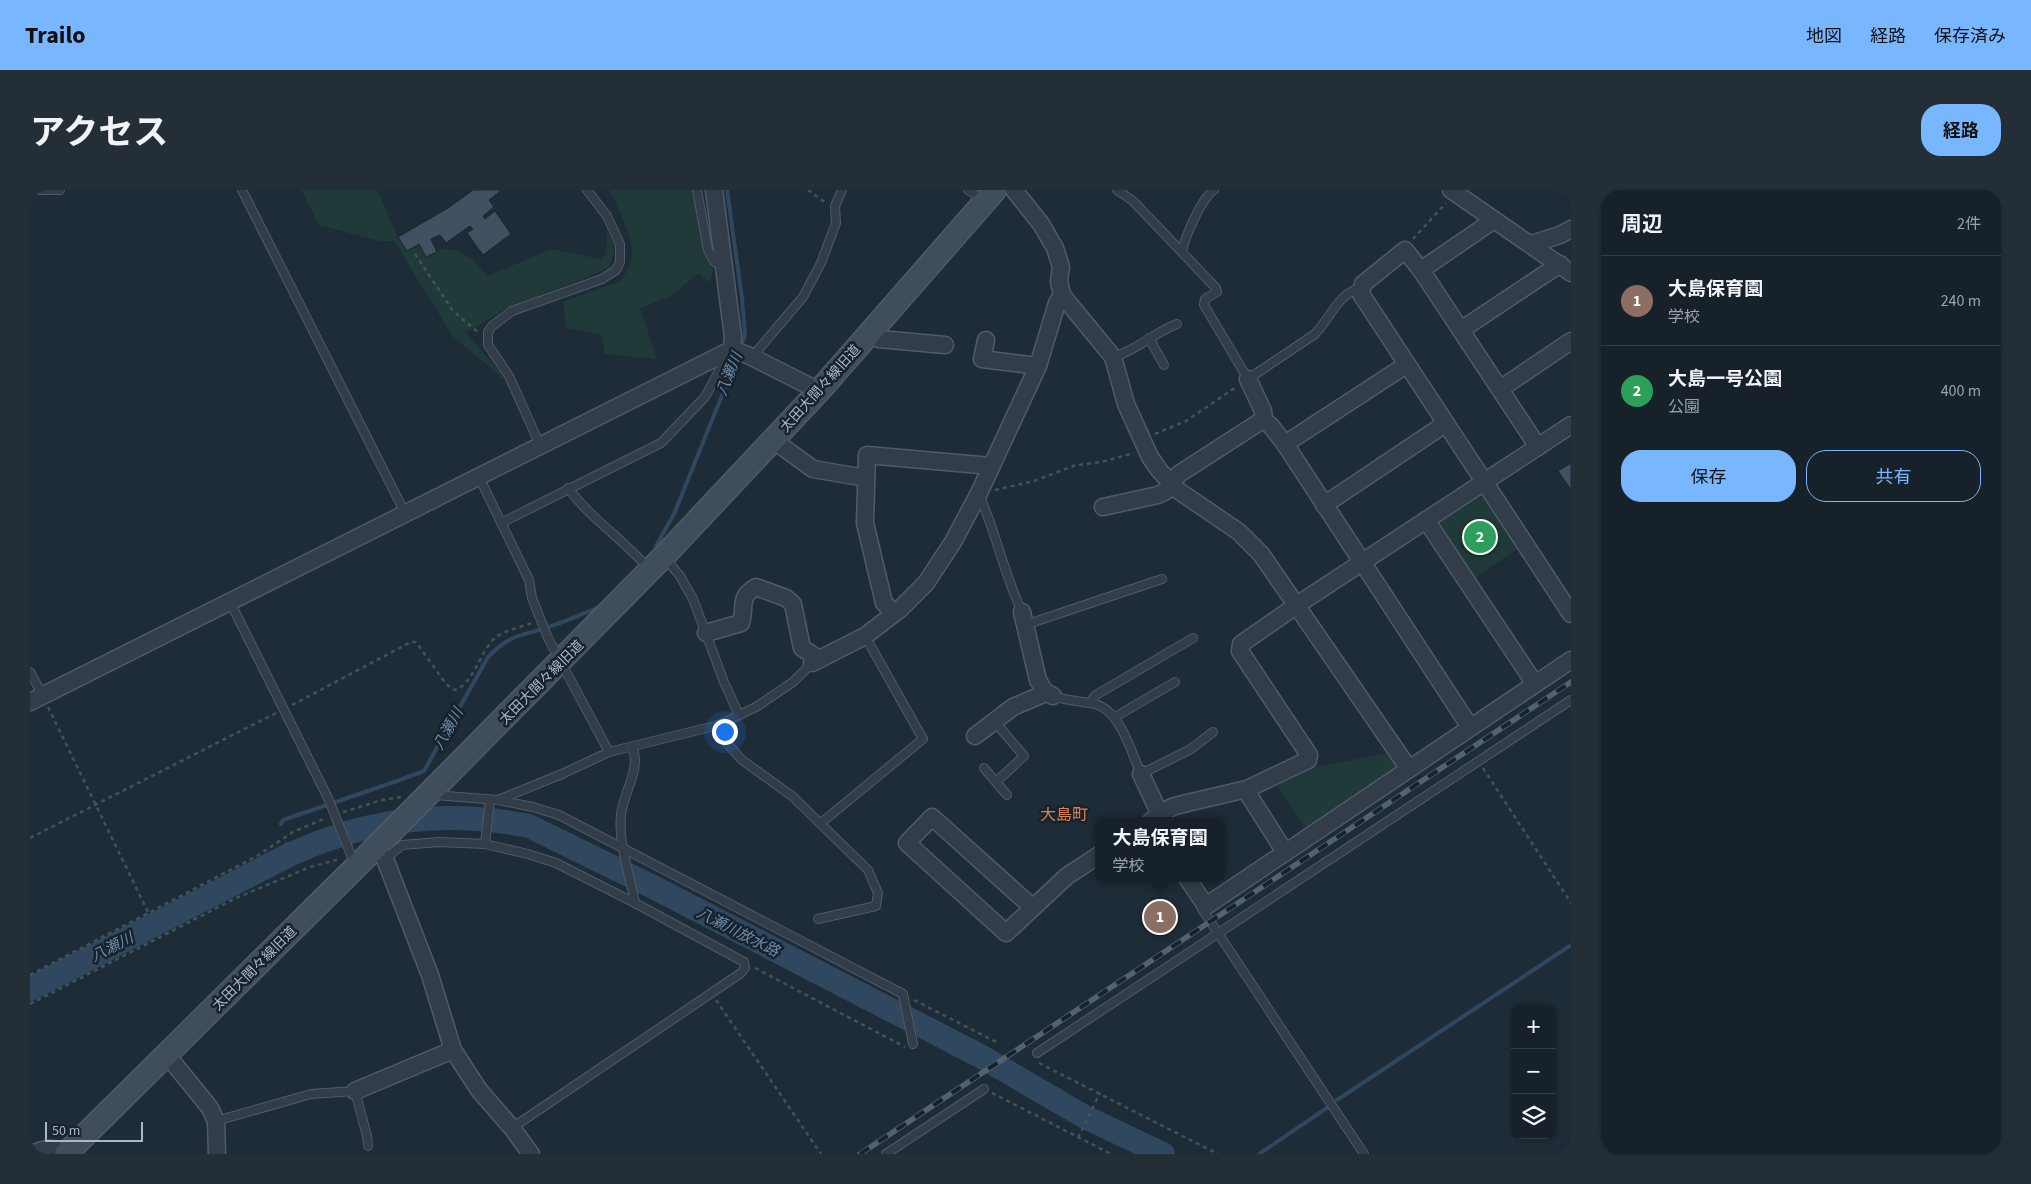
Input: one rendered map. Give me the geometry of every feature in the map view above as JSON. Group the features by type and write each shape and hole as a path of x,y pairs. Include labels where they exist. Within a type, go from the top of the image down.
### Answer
{"street":[{"path":"714,190 733,337 740,353 819,391"},
{"path":"1014,190 1045,230 1055,248 1061,267 1062,295 1112,356 1126,404 1150,457 1172,484 1239,532 1260,554 1298,605 1409,769"},
{"path":"1452,191 1566,268 1461,330"},
{"name":"太田大間々線旧道","path":"66,1154 167,1055 352,856 381,849 427,796 561,662 819,391 983,194"},
{"path":"1421,270 1494,220"},
{"path":"1531,244 1560,235 1571,229"},
{"path":"1538,447 1421,270 1405,250 1361,287 1361,294 1406,365 1571,614"},
{"path":"706,633 740,623 743,614 743,599 746,592 756,587 786,598 793,604 802,648 815,661 865,636 894,613 926,583 953,542 979,493 1038,366 1062,295"},
{"path":"869,333 879,339 945,345"},
{"path":"986,340 982,359 1038,366"},
{"path":"1500,389 1571,341"},
{"path":"36,699 540,445 740,353"},
{"path":"1285,444 1406,365"},
{"path":"1248,379 1263,411 1264,420 1285,444 1470,728"},
{"path":"1103,507 1158,495 1166,491 1180,474 1264,420"},
{"path":"1324,505 1445,424"},
{"path":"1159,817 1172,807 1247,789 1308,760 1305,749 1239,647 1298,605 1571,425"},
{"path":"773,440 813,469 866,478"},
{"path":"894,613 884,603 865,524 867,455 991,466"},
{"path":"1426,520 1534,684"},
{"path":"975,736 1013,707 1039,696 1049,694 1038,680 1023,618"},
{"path":"1190,882 1206,906 1571,660"},
{"path":"1141,774 1158,817"},
{"path":"1247,789 1250,798 1286,852"},
{"path":"1032,907 932,817 907,843 1006,933 1067,876 1095,858"},
{"path":"381,849 430,975 453,1050 479,1090 512,1128 531,1154"},
{"path":"355,1092 453,1050"},
{"path":"167,1055 210,1108 216,1120 217,1154"},
{"path":"32,1154 44,1148 57,1148 66,1154"}],"lane":[{"path":"30,190 60,190"},
{"path":"242,190 405,513"},
{"path":"540,445 509,376 488,345 486,338 492,326 512,311 602,279 616,270 620,262 620,244 607,216 587,190"},
{"path":"697,190 708,250 714,261 725,269"},
{"path":"501,522 661,443 705,398 740,353 803,297 821,263 836,224 835,206 842,190"},
{"path":"1117,190 1133,200 1216,288 1218,292 1205,300 1204,305 1248,379 1315,334 1324,325 1340,300 1351,291 1361,287"},
{"path":"1182,251 1185,240 1209,193 1214,190"},
{"path":"1112,356 1123,354 1160,330 1177,324"},
{"path":"1149,338 1164,365"},
{"path":"479,477 529,580 532,598 540,620 608,752"},
{"path":"568,488 597,522 634,552 680,576 693,599 724,682 739,715"},
{"path":"979,493 992,525 1011,589 1023,618 1162,579"},
{"path":"230,602 336,814 352,856"},
{"path":"821,823 923,739 865,636"},
{"path":"1089,703 1096,695 1193,638"},
{"path":"492,801 562,774 608,752 719,725 756,706 793,682 815,661"},
{"path":"30,672 36,699"},
{"path":"1115,717 1175,682"},
{"path":"1049,694 1066,701 1089,703 1108,709 1115,717 1141,774 1191,749 1212,732"},
{"path":"1037,1053 1571,700"},
{"path":"995,722 1024,756 996,782"},
{"path":"719,725 726,742 742,760 792,796 868,870 878,893 876,906 818,919"},
{"path":"632,747 635,754 634,773 621,815 624,851 635,900"},
{"path":"984,768 1007,795"},
{"path":"427,796 492,801 533,807 559,815 624,851 904,997 913,1048"},
{"path":"486,841 492,801"},
{"path":"381,849 439,842 486,841 528,854 556,864 635,900 744,962 745,968 741,973 512,1128"},
{"path":"1202,909 1364,1154"},
{"path":"886,1154 984,1088"},
{"path":"216,1120 311,1094 355,1092 365,1127 368,1146"}],"path":[{"path":"808,190 826,203 835,206"},
{"path":"1405,250 1407,245 1444,206 1452,191"},
{"path":"416,254 453,311 486,338"},
{"path":"1152,436 1186,421 1248,379"},
{"path":"979,493 1019,486 1076,465 1102,462 1141,452"},
{"path":"36,699 148,912"},
{"path":"1478,761 1571,903"},
{"path":"30,975 257,856 293,832 336,814 382,800 427,796"},
{"path":"30,1004 236,898 310,867 352,856"},
{"path":"744,962 913,1048"},
{"path":"711,993 821,1154"},
{"path":"904,997 996,1042"},
{"path":"1037,1053 1032,1059 1218,1154"},
{"path":"984,1088 1111,1154"},
{"path":"1078,1138 1100,1093"}],"green space":[{"path":"301,190 377,190 398,237 407,251 419,244 426,257 442,249 451,249 463,254 474,262 487,276 552,249 601,259 606,253 607,230 614,252 609,267 581,280 506,308 466,333 501,373 502,380 493,370 453,337 394,241 380,241 319,225"},
{"path":"609,190 692,190 704,250 714,265 710,283 699,273 669,297 640,308 657,359 605,354 601,334 566,328 563,302 621,281 630,264 632,246 630,238"},
{"path":"1487,497 1519,547 1474,579 1441,528 1441,522 1478,498"},
{"path":"1389,753 1397,764 1397,772 1307,830 1275,783 1300,770"}],"building":[{"path":"473,190 502,190 489,200 494,207 483,216 485,219 495,211 511,234 483,255 467,233 473,229 470,226 446,243 440,235 431,239 437,252 426,257 419,244 407,251 398,237 448,208"},
{"path":"1571,463 1571,490 1558,471"}],"waterway":[{"name":"八瀬川","path":"727,190 742,298 745,335 741,347"},
{"name":"八瀬川","path":"656,546 674,514 738,356"},
{"name":"八瀬川","path":"281,824 283,820 424,771 488,657 513,638 546,628 597,608"},
{"name":"八瀬川放水路","path":"30,989 289,855 318,843 347,833 407,821 437,818 498,821 529,826 655,888 982,1057 1085,1117 1163,1154"},
{"name":"八瀬川","path":"286,844 289,855"},
{"path":"1337,1100 1571,945"},
{"path":"1259,1154 1327,1108"}],"railway":[{"path":"860,1154 1571,682"}],"place":[{"name":"大島一号公園","path":"1480,537"},
{"name":"大島保育園","path":"1160,917"}],"district":[{"name":"大島町","path":"1064,814"}]}
